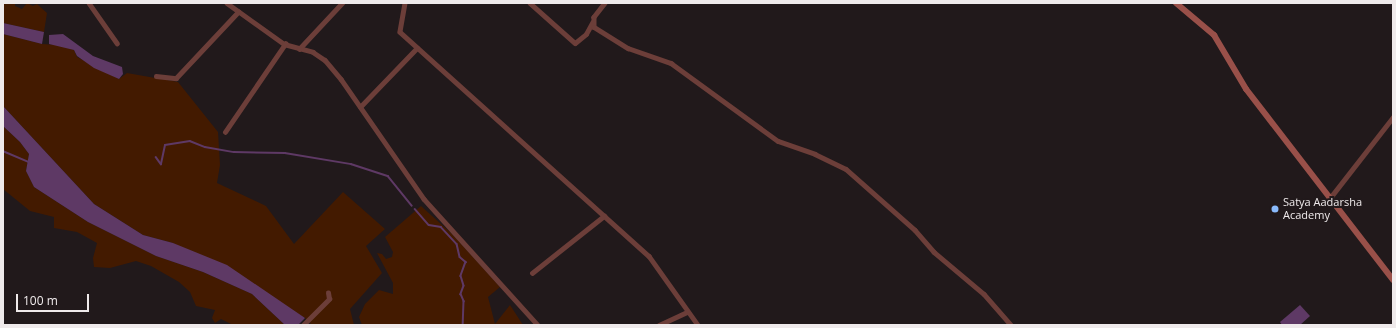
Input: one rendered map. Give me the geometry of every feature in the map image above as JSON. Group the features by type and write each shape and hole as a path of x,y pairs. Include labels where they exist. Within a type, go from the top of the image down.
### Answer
{"main road":[{"path":"1176,3 1214,35 1246,89 1393,280"}],"street":[{"path":"89,3 117,43"},
{"path":"227,3 285,44 313,52 325,60 360,107 424,199 535,324"},
{"path":"299,49 342,3"},
{"path":"405,3 400,32 649,256 685,304 687,312 698,325"},
{"path":"530,3 575,43 586,34 605,3"},
{"path":"156,76 167,79 176,78 238,12"},
{"path":"592,23 594,27 628,48 671,63 778,141 815,154 846,169 915,230 934,252 984,294 1011,325"},
{"path":"225,132 285,44"},
{"path":"360,107 417,48"},
{"path":"1330,198 1393,117"},
{"path":"532,274 604,216"},
{"path":"303,325 329,299 328,293"},
{"path":"659,325 687,312"}],"shaded area":[{"path":"3,3 15,3 15,6 22,9 27,3 33,6 37,4 47,13 44,32 3,23"},
{"path":"3,23 44,32 42,44 3,34"},
{"path":"3,34 42,44 58,45 74,50 77,57 119,79 127,73 178,82 218,132 220,165 217,183 266,206 294,244 343,192 385,229 366,246 382,273 350,309 354,325 312,325 305,318 173,243 143,235 94,204 3,106"},
{"path":"63,34 93,56 122,67 123,74 119,79 94,68 77,56 74,50 49,44 49,35"},
{"path":"3,106 94,204 143,235 173,243 227,265 305,318 298,325 285,325 252,294 203,272 156,256 88,222 34,187 26,171 29,154 20,142 3,126"},
{"path":"3,126 20,142 29,154 26,171 34,187 88,222 156,256 203,272 252,294 285,325 233,325 221,319 215,323 212,318 215,310 196,306 190,292 179,282 151,266 136,261 110,268 94,267 93,258 97,243 77,232 54,228 54,217 30,211 3,189"},
{"path":"421,206 452,234 500,287 488,297 495,324 510,305 523,325 362,325 359,317 365,304 379,290 393,294 393,283 377,253 382,254 386,259 392,257 393,252 385,237"},
{"path":"1300,305 1310,316 1300,325 1282,325 1280,322"}],"waterway":[{"path":"156,157 161,164 165,145 190,141 205,147 234,152 285,153 351,164 388,176 412,206"},
{"path":"3,151 29,162"},
{"path":"415,209 429,225 441,227 457,244 460,257 466,262 461,276 464,286 461,294 464,301 463,325"}],"place":[{"name":"Satya Aadarsha Academy","path":"1275,209"}]}
